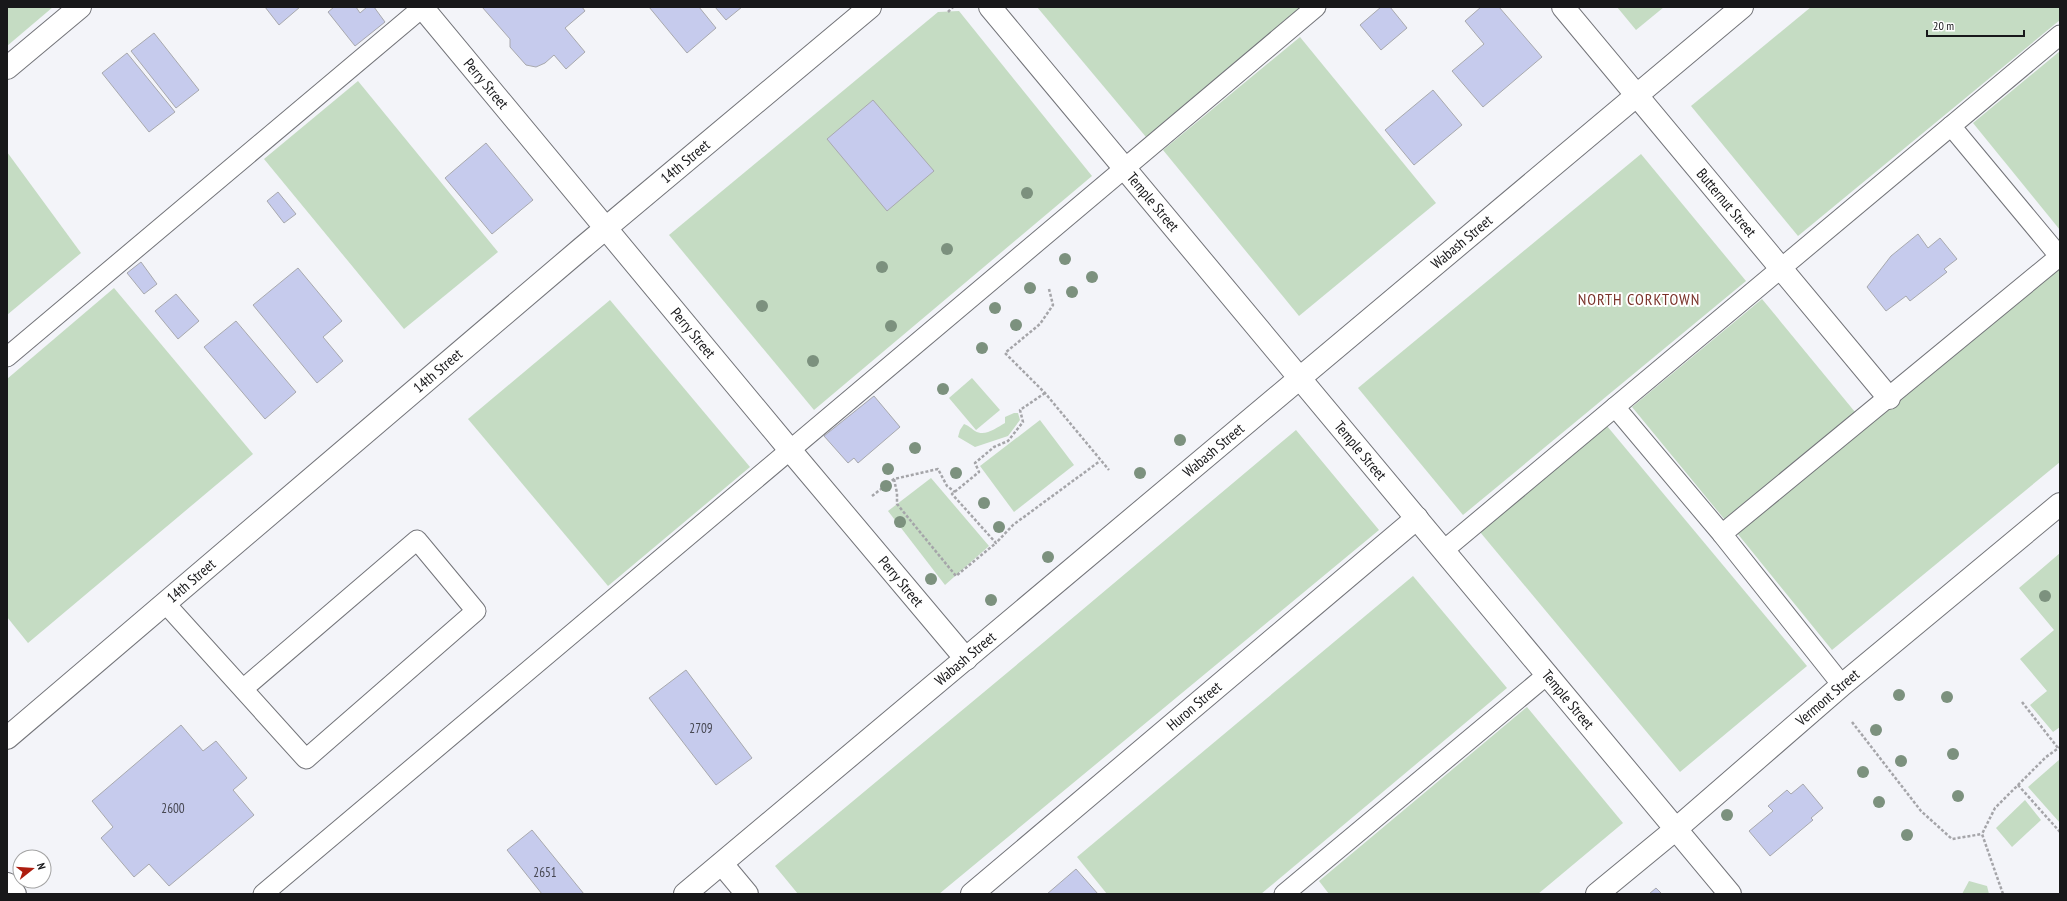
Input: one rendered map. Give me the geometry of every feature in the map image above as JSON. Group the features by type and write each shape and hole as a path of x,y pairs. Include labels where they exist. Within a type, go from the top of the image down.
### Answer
{"street":[{"path":"7,68 80,7"},
{"name":"Perry Street","path":"422,7 790,450 966,659"},
{"name":"14th Street","path":"7,738 607,228 870,7"},
{"name":"Temple Street","path":"990,7 1730,894"},
{"name":"Butternut Street","path":"1563,7 1889,398"},
{"name":"Wabash Street","path":"685,894 1742,7"},
{"name":"Vermont Street","path":"1597,894 1676,829 1842,685 2060,504"},
{"name":"Huron Street","path":"972,894 1417,518"},
{"path":"722,864 747,894"},
{"path":"7,884 15,894"}],"lane":[{"path":"7,357 422,7"},
{"path":"263,894 1316,7"},
{"path":"1444,550 1782,269 2060,35"},
{"path":"1722,534 2060,257 1951,126"},
{"path":"1615,407 1722,534 1842,685"},
{"path":"165,603 306,759 476,611 417,540 243,689"},
{"path":"1284,894 1548,674"}],"path":[{"path":"948,12 953,7"},
{"path":"1049,289 1053,305 1040,324 1005,353 1045,393 1109,470"},
{"path":"996,543 952,494 979,472 975,463 994,447 1008,441 1016,432 1023,422 1020,410 1045,393"},
{"path":"894,479 897,493 897,504 956,576 996,543 1013,525 1100,461"},
{"path":"872,496 894,479 938,469 947,486 955,492"},
{"path":"2003,894 1982,834 1995,808 2046,757 2059,747 2022,702"},
{"path":"1852,722 1921,811 1952,839 1982,834"},
{"path":"2018,785 2060,832"}],"green space":[{"path":"7,7 53,7 7,46"},
{"path":"1037,7 1301,7 1146,137"},
{"path":"1617,7 1664,7 1636,30"},
{"path":"1811,7 2060,7 2060,20 1798,236 1691,106"},
{"path":"959,11 1092,176 814,410 669,235 938,12"},
{"path":"1300,37 1436,203 1299,316 1163,150"},
{"path":"2060,51 2060,230 1973,123"},
{"path":"358,81 498,252 404,329 264,159"},
{"path":"7,152 81,253 7,315"},
{"path":"1641,154 1746,281 1463,515 1358,388"},
{"path":"2058,267 2060,269 2060,462 1832,650 1737,533"},
{"path":"114,288 253,454 28,643 7,617 7,379"},
{"path":"1762,299 1855,412 1725,520 1632,407"},
{"path":"610,300 750,467 608,586 468,419"},
{"path":"972,378 1000,410 976,430 949,398"},
{"path":"1018,413 1020,420 1008,436 975,447 958,437 964,424 979,433 983,433 1005,423 1005,417"},
{"path":"1040,420 1074,465 1014,512 980,466"},
{"path":"1607,426 1807,666 1680,772 1480,532"},
{"path":"1296,430 1379,530 939,894 798,894 775,866"},
{"path":"931,478 989,546 945,585 888,511"},
{"path":"2060,553 2060,727 2053,732 2030,705 2047,691 2020,659 2054,630 2019,588"},
{"path":"1413,576 1507,688 1261,894 1107,894 1077,857"},
{"path":"1527,707 1623,823 1538,894 1329,894 1319,881"},
{"path":"2060,759 2060,823 2028,787"},
{"path":"2025,800 2041,820 2012,847 1996,828"},
{"path":"1969,881 1987,886 1989,894 1962,894"}],"building":[{"path":"265,7 300,7 279,25"},
{"path":"334,7 356,7 360,13 367,7 374,7 385,22 355,46 328,12"},
{"path":"482,7 582,7 585,11 565,28 585,52 566,69 554,55 545,63 536,67 526,65 510,47 510,39"},
{"path":"649,7 699,7 716,28 687,53"},
{"path":"715,7 742,7 726,20"},
{"path":"1381,7 1390,7 1407,28 1381,50 1360,25"},
{"path":"1481,7 1499,7 1542,57 1483,107 1452,71 1484,44 1465,21"},
{"path":"154,33 199,90 176,108 131,51"},
{"path":"127,53 175,112 149,132 102,73"},
{"path":"1433,90 1462,125 1414,165 1385,130"},
{"path":"873,100 934,171 887,211 827,139"},
{"path":"486,143 533,200 492,234 445,178"},
{"path":"278,192 296,214 284,223 267,201"},
{"path":"1918,234 1928,248 1940,238 1957,259 1944,269 1947,272 1910,301 1906,296 1886,311 1867,287 1891,256"},
{"path":"141,262 157,284 144,294 127,273"},
{"path":"298,268 342,321 323,337 343,361 317,383 253,305"},
{"path":"176,294 199,321 178,339 155,311"},
{"path":"236,321 296,392 265,419 204,347"},
{"path":"874,396 900,427 858,463 854,458 848,463 824,436"},
{"path":"686,670 752,758 716,785 649,698"},
{"path":"181,725 203,751 216,741 247,778 233,790 254,815 169,886 149,864 134,877 101,838 113,827 92,801"},
{"path":"1803,784 1823,808 1811,818 1813,820 1770,856 1749,831 1773,811 1768,806 1787,790 1791,794"},
{"path":"532,830 584,894 542,894 507,850"},
{"path":"1076,869 1098,894 1047,894"},
{"path":"1656,888 1662,894 1649,894"}],"district":[{"name":"NORTH CORKTOWN","path":"1639,299"}]}
